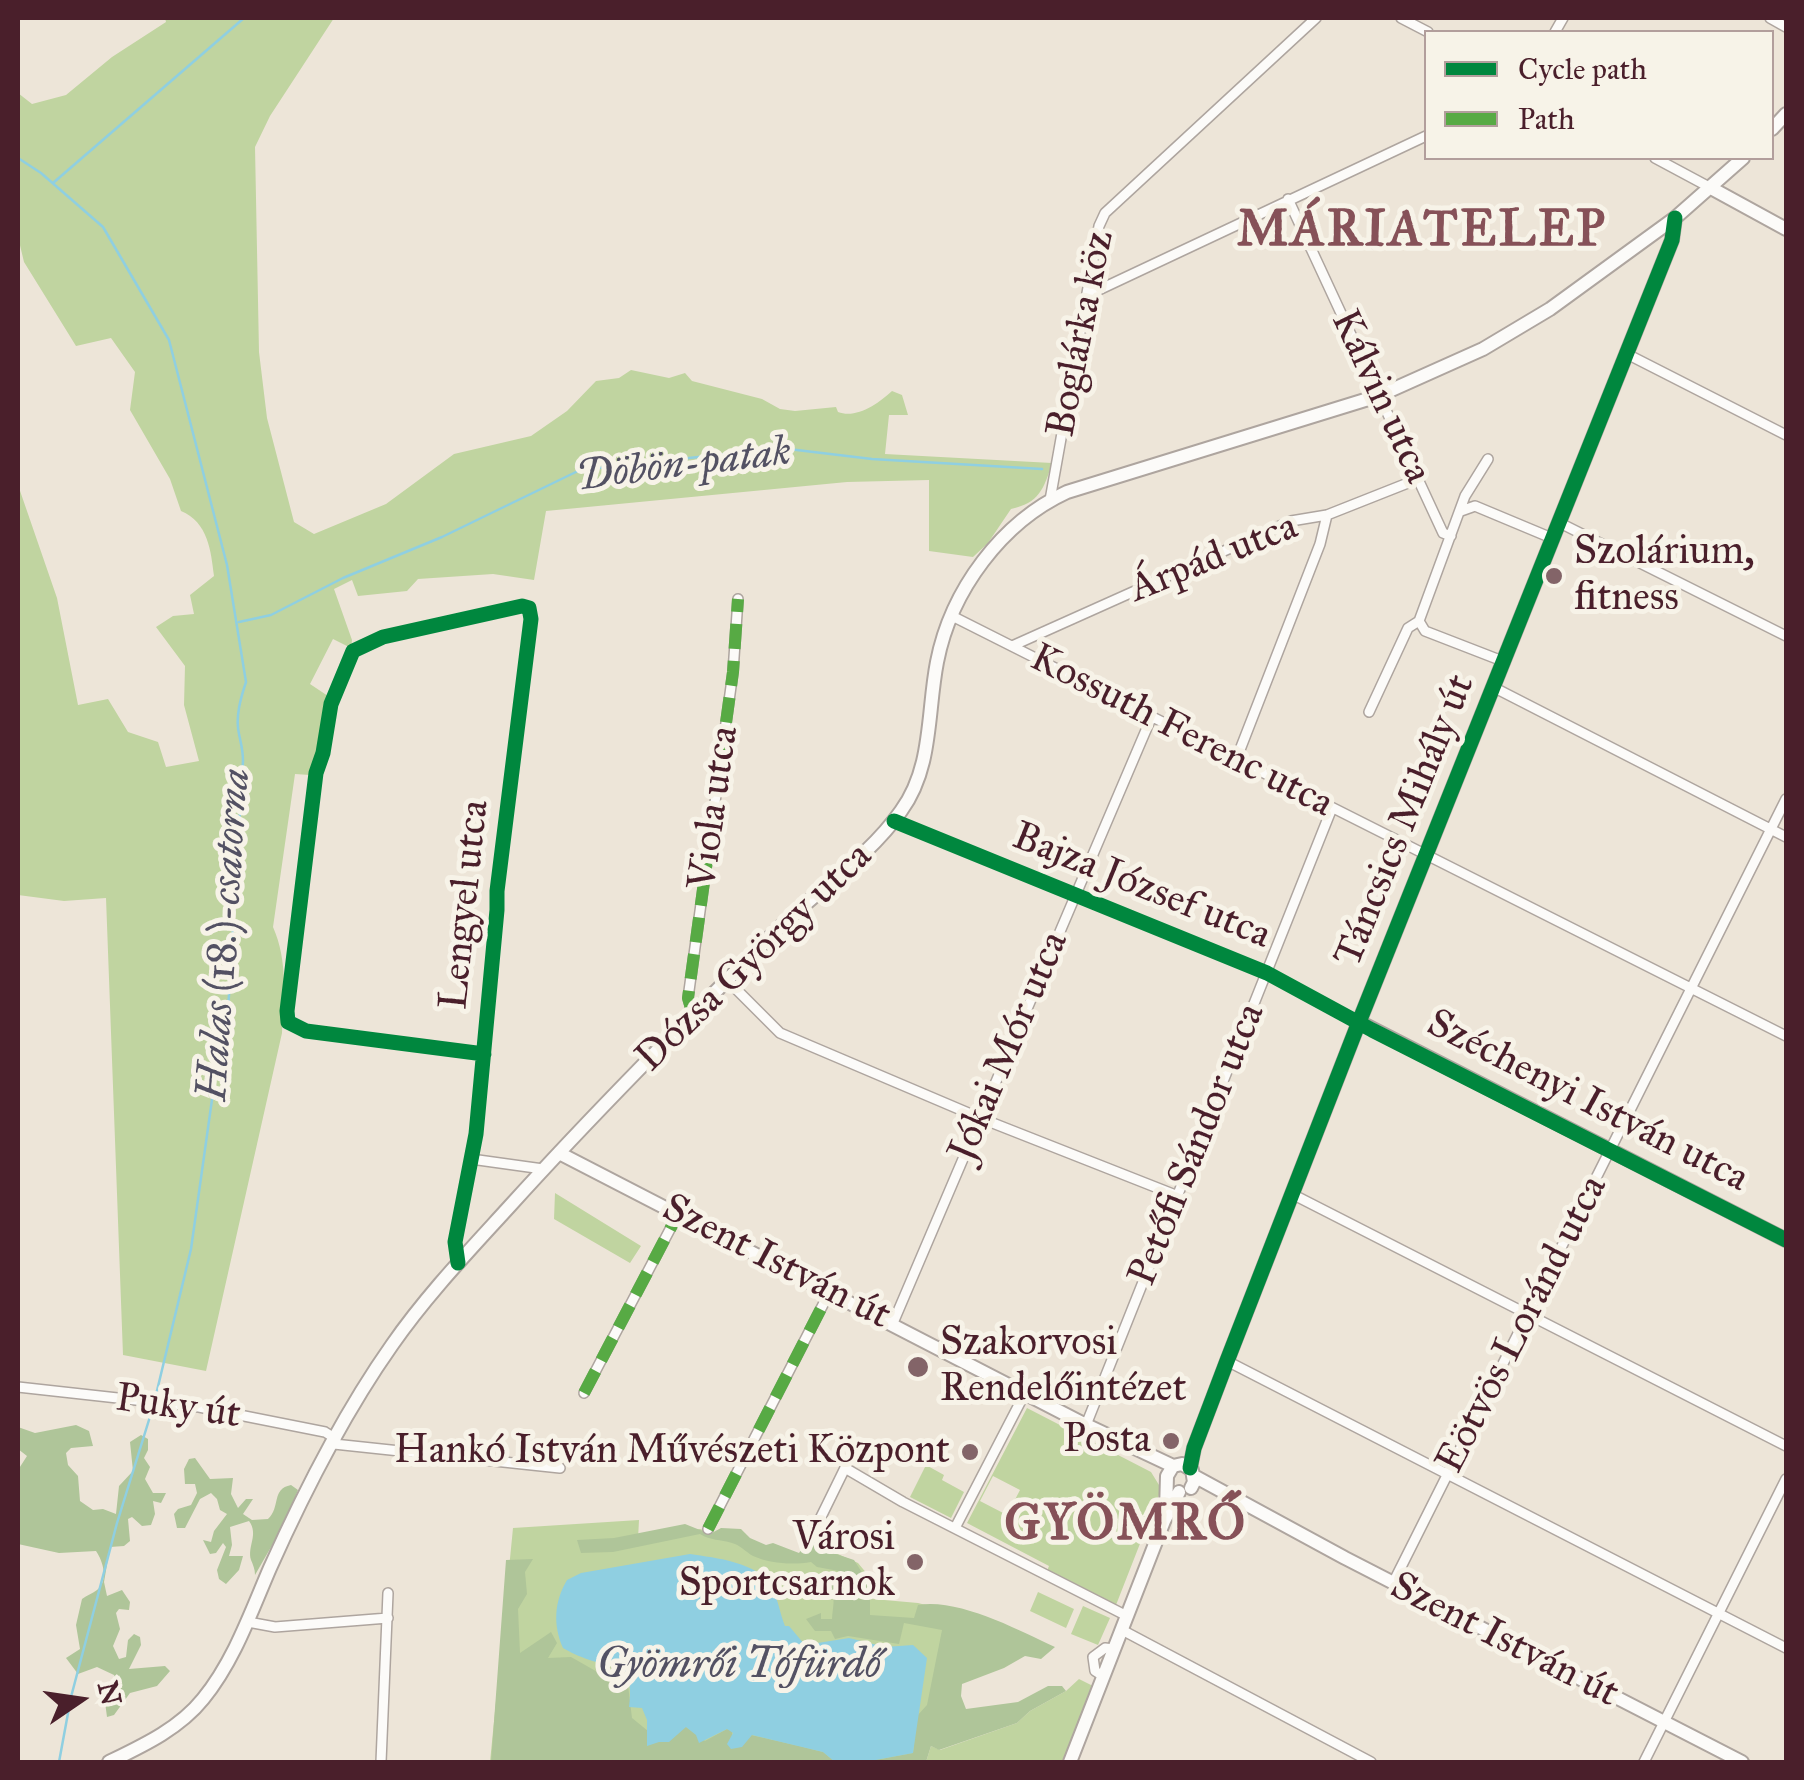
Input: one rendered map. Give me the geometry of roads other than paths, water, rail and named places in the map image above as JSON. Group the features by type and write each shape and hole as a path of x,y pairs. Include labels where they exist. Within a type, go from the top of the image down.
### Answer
{"street":[{"name":"Boglárka köz","path":"1050,500 1099,226 1106,213 1316,18"},
{"path":"1401,18 1424,30"},
{"path":"1770,18 1786,27"},
{"path":"1088,296 1424,137"},
{"path":"1659,160 1786,229"},
{"name":"Dózsa György utca","path":"108,1762 149,1742 187,1716 204,1697 248,1622 300,1506 406,1324 558,1153 810,897 894,820 921,774 937,663 952,616 978,571 1008,531 1050,500 1378,396 1517,331 1675,218 1740,160"},
{"name":"Kálvin utca","path":"1288,200 1443,533 1450,536"},
{"name":"Táncsics Mihály út","path":"1070,1762 1359,1022 1672,240 1675,218"},
{"path":"1625,353 1786,435"},
{"path":"1488,459 1465,496 1418,614 1424,631 1506,662"},
{"name":"Árpád utca","path":"1012,646 1291,522 1328,516 1418,478"},
{"path":"1461,511 1475,506 1554,539"},
{"path":"1236,760 1328,516"},
{"path":"1560,523 1786,636"},
{"name":"Viola utca","path":"692,1015 688,998 733,672 738,599"},
{"name":"Lengyel utca","path":"458,1263 456,1242 484,1054 497,892 532,613 522,606 383,637 353,650 330,704 314,781 287,1010 288,1022 306,1031 484,1054"},
{"name":"Kossuth Ferenc utca","path":"952,616 1786,1036"},
{"path":"1369,712 1408,628 1419,621"},
{"path":"1494,688 1786,836"},
{"name":"Jókai Mór utca","path":"893,1324 1152,716"},
{"name":"Eötvös Loránd utca","path":"1393,1584 1786,799"},
{"name":"Petőfi Sándor utca","path":"1086,1425 1332,808"},
{"name":"Bajza József utca","path":"894,820 1268,973 1359,1022"},
{"path":"727,980 780,1033 1178,1196"},
{"name":"Széchenyi István utca","path":"1359,1022 1786,1240"},
{"name":"Szent István út","path":"558,1153 1152,1458 1180,1477 1215,1490 1742,1762"},
{"path":"471,1160 543,1169"},
{"path":"1292,1194 1786,1446"},
{"path":"584,1393 678,1214"},
{"path":"708,1530 830,1291"},
{"path":"1227,1361 1786,1648"},
{"name":"Puky út","path":"18,1387 155,1402 325,1432 335,1442 560,1468"},
{"path":"955,1528 1025,1393"},
{"path":"820,1520 845,1468 1127,1616"},
{"path":"1644,1762 1786,1480"},
{"path":"381,1762 388,1593"},
{"path":"248,1622 275,1627 388,1618"},
{"path":"1122,1630 1371,1762"}],"water":[{"name":"Gyömrői Tófürdő","path":"690,1554 736,1563 766,1579 785,1626 805,1645 849,1638 885,1647 913,1645 927,1658 913,1753 865,1762 835,1762 823,1752 752,1735 742,1747 731,1749 727,1744 733,1733 727,1729 699,1743 686,1727 669,1742 647,1746 647,1720 642,1708 629,1707 630,1686 622,1665 592,1661 563,1648 556,1622 557,1605 567,1580 581,1573"}],"waterway":[{"path":"53,183 244,18"},
{"name":"Halas (18.)-csatorna","path":"18,158 103,227 169,340 227,565 246,682 238,721 243,761 227,1028 217,1064 191,1249 155,1399"},
{"name":"Döbön-patak","path":"239,622 271,615 580,470 780,448 872,459 1042,469"},
{"name":"Halas (18.)-csatorna","path":"59,1762 71,1697 117,1523 153,1407"}],"place":[{"name":"Szolárium, fitness","path":"1554,576"},
{"name":"Szakorvosi Rendelőintézet","path":"918,1367"},
{"name":"Posta","path":"1171,1441"},
{"name":"Hankó István Művészeti Központ","path":"970,1452"},
{"name":"Városi Sportcsarnok","path":"915,1562"}],"district":[{"name":"MÁRIATELEP","path":"1422,233"},
{"name":"GYÖMRŐ","path":"1126,1527"}]}
